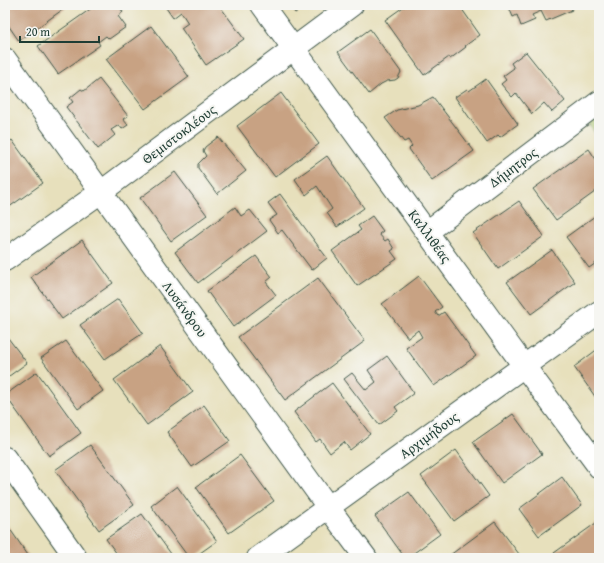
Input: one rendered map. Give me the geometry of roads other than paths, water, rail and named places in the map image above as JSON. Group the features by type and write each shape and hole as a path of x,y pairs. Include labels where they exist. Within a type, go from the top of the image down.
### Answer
{"street":[{"name":"Καλλιθέας","path":"262,5 599,467"},
{"name":"Θεμιστοκλέους","path":"5,260 101,192 352,5"},
{"name":"Λυσάνδρου","path":"5,59 366,558"},
{"name":"Δήμητρος","path":"427,232 599,102"},
{"name":"Αρχιμήδους","path":"258,558 599,312"},
{"path":"5,458 76,558"}]}
